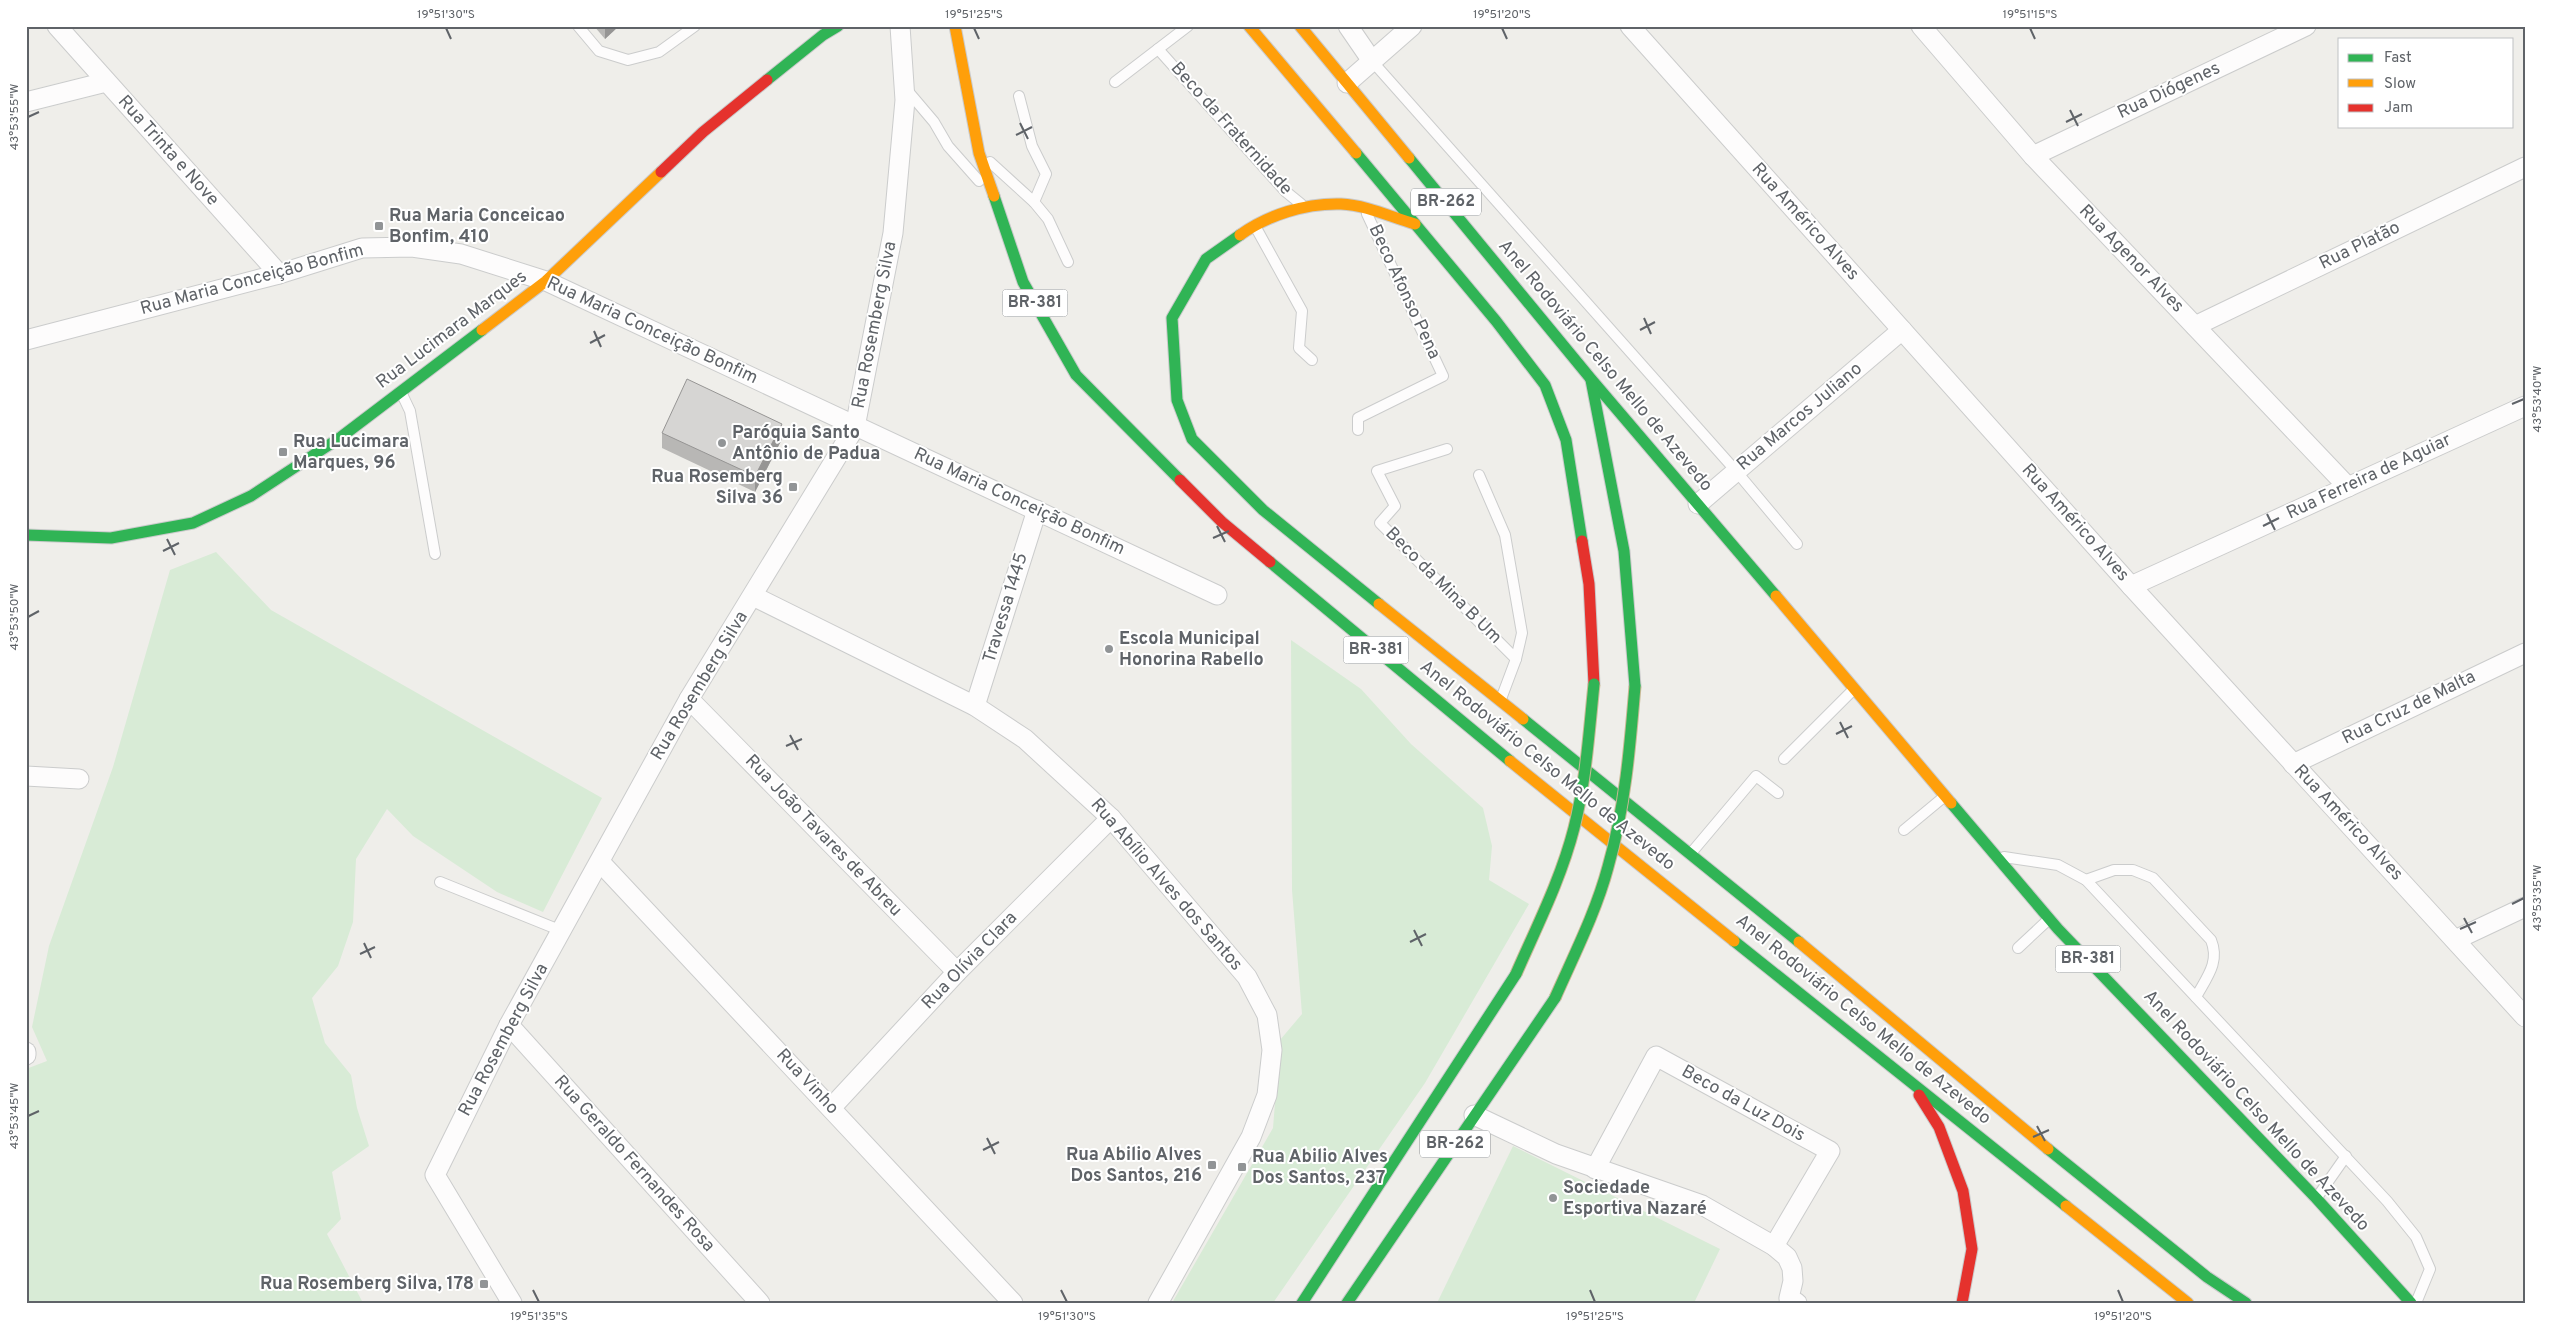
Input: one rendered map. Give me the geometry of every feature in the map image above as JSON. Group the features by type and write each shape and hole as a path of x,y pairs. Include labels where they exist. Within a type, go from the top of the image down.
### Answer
{"main road":[{"name":"Rua Lucimara Marques","path":"26,535 111,538 193,523 251,496 341,437 546,281 703,132 822,36 838,26"},
{"name":"Anel Rodoviário Celso Mello de Azevedo","path":"956,26 979,154 1023,282 1076,376 1222,522 1530,778 1908,1077 2188,1303"},
{"name":"BR-262","path":"1249,26 1496,321 1545,385 1566,440 1589,584 1594,684 1587,754 1574,829 1548,902 1516,974 1362,1214 1302,1303"},
{"name":"Anel Rodoviário Celso Mello de Azevedo","path":"1300,26 1591,379 2050,918 2316,1198 2411,1303"},
{"path":"1415,224 1364,208 1342,204 1305,207 1254,225 1206,259 1172,318 1177,400 1192,439 1263,510 1692,853 2072,1169 2208,1277 2246,1303"},
{"name":"BR-262","path":"1347,1303 1355,1297 1474,1115 1555,998 1588,924 1613,850 1630,761 1635,686 1624,551 1591,379"},
{"path":"1908,1077 1939,1127 1963,1191 1972,1249 1962,1303"}],"street":[{"name":"Rua Trinta e Nove","path":"57,26 280,274"},
{"name":"Rua Rosemberg Silva","path":"512,1303 434,1175 509,1025 689,699 855,427 893,233 904,86 900,26"},
{"path":"1348,26 1372,61"},
{"path":"1347,83 1412,26"},
{"name":"Rua Américo Alves","path":"1630,26 2131,586 2525,1017"},
{"name":"Rua Agenor Alves","path":"1921,26 2033,156 2348,487"},
{"name":"Rua Diógenes","path":"2033,156 2306,26"},
{"path":"26,102 106,82"},
{"name":"Rua Platão","path":"2195,326 2525,167"},
{"name":"Rua Maria Conceição Bonfim","path":"26,340 280,274 362,248 412,247 462,254 546,281 1217,595"},
{"name":"Rua Marcos Juliano","path":"1698,504 1902,330"},
{"name":"Rua Ferreira de Aguiar","path":"2131,586 2525,406"},
{"name":"Travessa 1445","path":"975,706 1037,510"},
{"name":"Rua Abílio Alves dos Santos","path":"753,596 975,706 1025,739 1111,818 1247,977 1267,1015 1272,1050 1267,1095 1251,1137 1158,1303"},
{"name":"Rua Cruz de Malta","path":"2293,764 2525,653"},
{"name":"Rua João Tavares de Abreu","path":"689,699 957,972"},
{"path":"26,776 80,779"},
{"name":"Rua Olívia Clara","path":"831,1108 957,972 1111,818"},
{"name":"Rua Vinho","path":"600,862 1013,1303"},
{"path":"2455,940 2525,907"},
{"name":"Rua Geraldo Fernandes Rosa","path":"509,1025 760,1303"},
{"name":"Beco da Luz Dois","path":"1595,1169 1656,1056 1830,1152 1774,1246"},
{"path":"1474,1115 1522,1139 1595,1169 1702,1205 1774,1246 1787,1257 1792,1268 1793,1300"}],"lane":[{"path":"578,26 599,51 628,60 659,52 695,26"},
{"path":"1115,82 1188,26"},
{"name":"Beco da Fraternidade","path":"1158,49 1285,191 1305,207"},
{"path":"1372,61 1736,471 1797,544"},
{"path":"904,86 934,122 948,146 995,199"},
{"path":"1019,96 1032,146 1046,174 1034,202"},
{"path":"979,154 1034,202 1048,219 1068,262"},
{"name":"Beco Afonso Pena","path":"1358,430 1358,418 1444,376 1364,208"},
{"path":"1254,225 1302,311 1299,348 1312,360"},
{"path":"400,392 410,411 434,554"},
{"name":"Beco da Mina B Um","path":"1447,449 1377,471 1395,506 1380,523 1516,660"},
{"path":"1478,475 1505,535 1522,633 1516,660 1500,700"},
{"path":"1784,759 1855,688"},
{"path":"1692,853 1756,776 1778,793"},
{"path":"1904,830 1946,795"},
{"path":"1997,856 2058,865 2086,880 2346,1156 2387,1201 2416,1237 2430,1269 2416,1303"},
{"path":"2086,880 2114,870 2133,870 2153,878 2211,940 2215,950 2215,961 2196,997"},
{"path":"440,882 562,931"},
{"path":"2018,948 2050,918"},
{"path":"2316,1198 2346,1156"}],"green space":[{"path":"216,552 271,610 602,798 543,912 497,892 413,836 387,809 356,859 353,922 338,966 312,998 325,1043 351,1075 357,1108 369,1146 332,1172 341,1219 327,1234 363,1303 26,1303 26,1069 47,1061 32,1027 49,946 113,767 170,570"},
{"path":"1291,640 1361,689 1411,744 1483,808 1492,846 1489,880 1529,904 1425,1083 1273,1303 1172,1303 1273,1128 1280,1040 1302,1014 1292,890"},
{"name":"Sociedade Esportiva Nazaré","path":"1513,1146 1720,1249 1694,1303 1437,1303"}],"building":[{"name":"Paróquia Santo Antônio de Padua","path":"687,379 782,424 755,476 662,433"}],"traffic: fast":[{"path":"767,80 823,35 838,26"},
{"path":"1356,153 1496,321 1545,385 1566,440 1582,541"},
{"path":"1409,158 1591,379 1776,596"},
{"path":"994,196 1023,282 1076,375 1180,480"},
{"path":"1240,235 1206,259 1172,318 1177,400 1192,439 1263,510 1379,604"},
{"path":"26,535 111,538 193,523 251,496 341,437 482,330"},
{"path":"1591,380 1624,551 1635,686"},
{"path":"1270,562 1510,761"},
{"path":"1516,974 1569,847 1584,774 1594,684"},
{"path":"1555,998 1597,900 1614,845 1626,777 1635,686"},
{"path":"1523,719 1799,942"},
{"path":"1951,803 2058,929 2316,1198 2411,1303"},
{"path":"1734,941 2066,1206"},
{"path":"1302,1303 1516,974"},
{"path":"1347,1303 1555,998"},
{"path":"2048,1149 2207,1277 2246,1303"}],"traffic: slow":[{"path":"955,26 979,153 994,196"},
{"path":"1249,26 1356,153"},
{"path":"1300,26 1409,158"},
{"path":"482,330 546,281 661,172"},
{"path":"1240,235 1275,216 1301,208 1327,204 1360,207 1415,224"},
{"path":"1776,596 1951,803"},
{"path":"1379,604 1523,719"},
{"path":"1510,761 1734,941"},
{"path":"1799,942 2048,1149"},
{"path":"2066,1206 2188,1303"}],"traffic: jam":[{"path":"661,172 703,132 767,80"},
{"path":"1180,480 1222,522 1270,562"},
{"path":"1582,541 1589,584 1594,684"},
{"path":"1919,1095 1939,1127 1963,1191 1972,1249 1962,1303"}],"place":[{"name":"Rua Maria Conceicao Bonfim, 410","path":"379,226"},
{"name":"Paróquia Santo Antônio de Padua","path":"722,443"},
{"name":"Rua Lucimara Marques, 96","path":"283,452"},
{"name":"Rua Rosemberg Silva 36","path":"793,487"},
{"name":"Escola Municipal Honorina Rabello","path":"1109,649"},
{"name":"Rua Abilio Alves Dos Santos, 216","path":"1212,1165"},
{"name":"Rua Abilio Alves Dos Santos, 237","path":"1242,1167"},
{"name":"Sociedade Esportiva Nazaré","path":"1553,1198"},
{"name":"Rua Rosemberg Silva, 178","path":"484,1284"}]}
